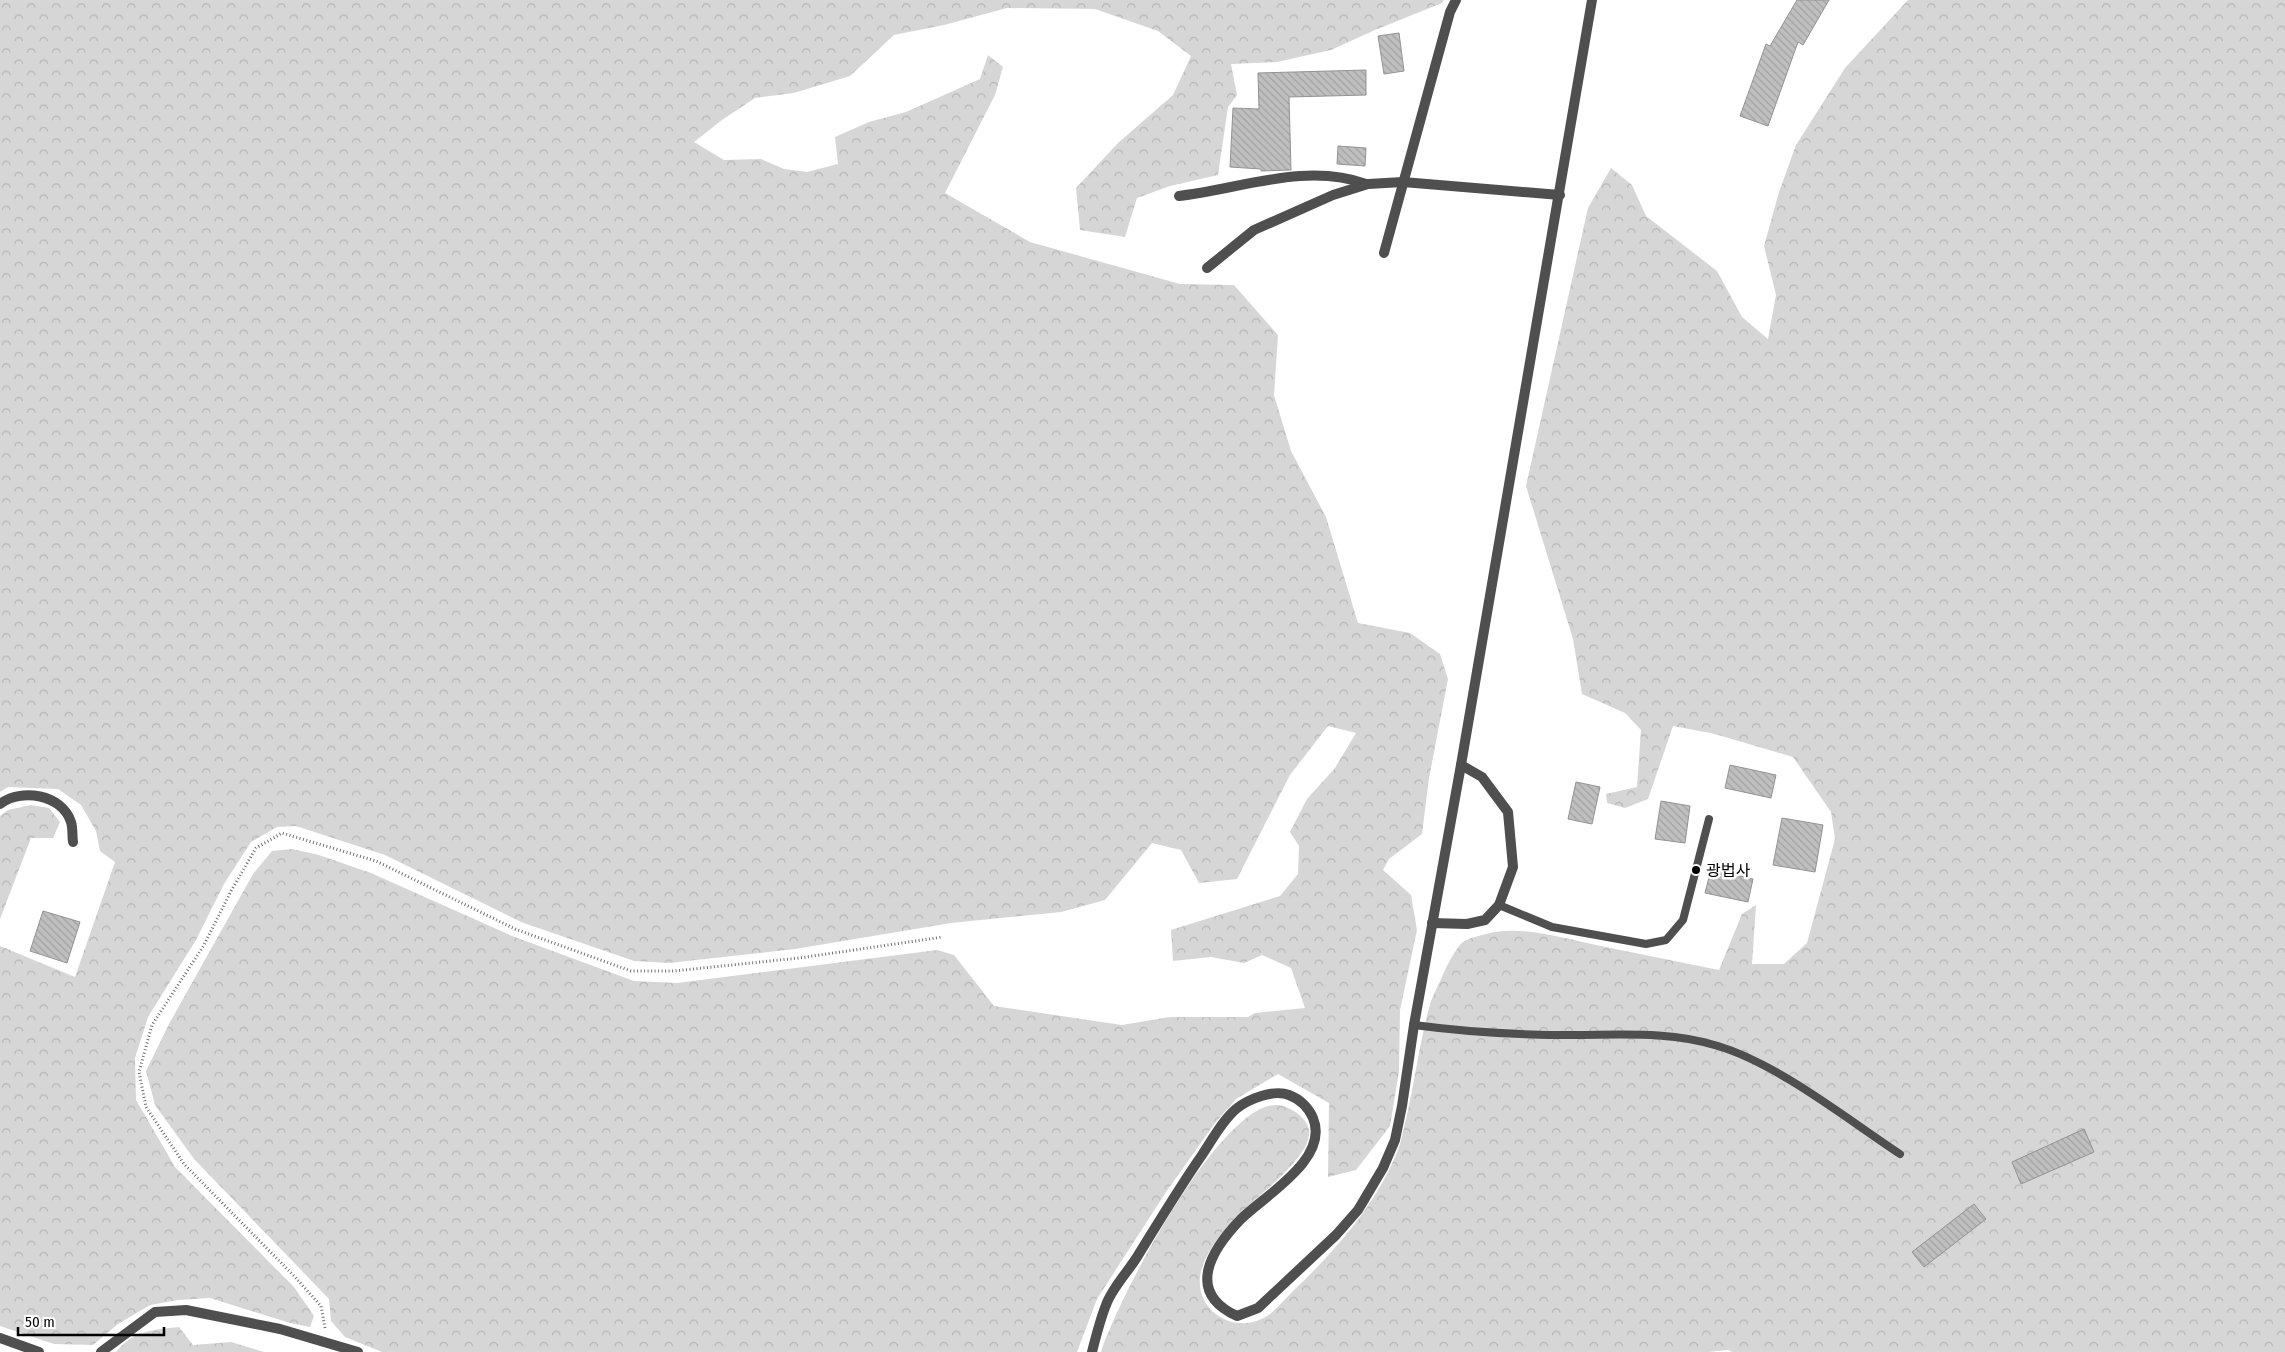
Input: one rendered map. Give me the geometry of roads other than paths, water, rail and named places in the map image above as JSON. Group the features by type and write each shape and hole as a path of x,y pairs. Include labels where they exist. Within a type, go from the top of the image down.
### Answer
{"street":[{"path":"1384,253 1450,12 1456,0"},
{"path":"1092,1352 1106,1303 1172,1198 1220,1128 1237,1109 1262,1096 1289,1095 1309,1108 1317,1128 1308,1156 1283,1185 1241,1218 1223,1240 1207,1267 1206,1287 1214,1300 1237,1316 1258,1308 1336,1236 1358,1210 1383,1168 1394,1140 1402,1106 1414,1025 1560,195 1592,0"},
{"path":"1179,196 1295,177 1347,177 1366,184"},
{"path":"1207,268 1254,230 1333,195 1366,184 1404,182 1560,195"},
{"path":"1432,922 1467,924 1485,920 1499,906 1513,867 1508,812 1482,777 1461,765"},
{"path":"0,804 23,796 42,796 58,805 70,821 73,842"},
{"path":"101,1352 155,1312 186,1310 280,1329 358,1352"},
{"path":"0,1338 39,1352"}],"lane":[{"path":"1499,906 1552,927 1646,944 1666,940 1683,920 1709,819"},
{"path":"1414,1025 1472,1032 1571,1035 1646,1034 1693,1039 1720,1046 1768,1068 1900,1154"}],"place":[{"name":"광법사","path":"1696,870"}]}
